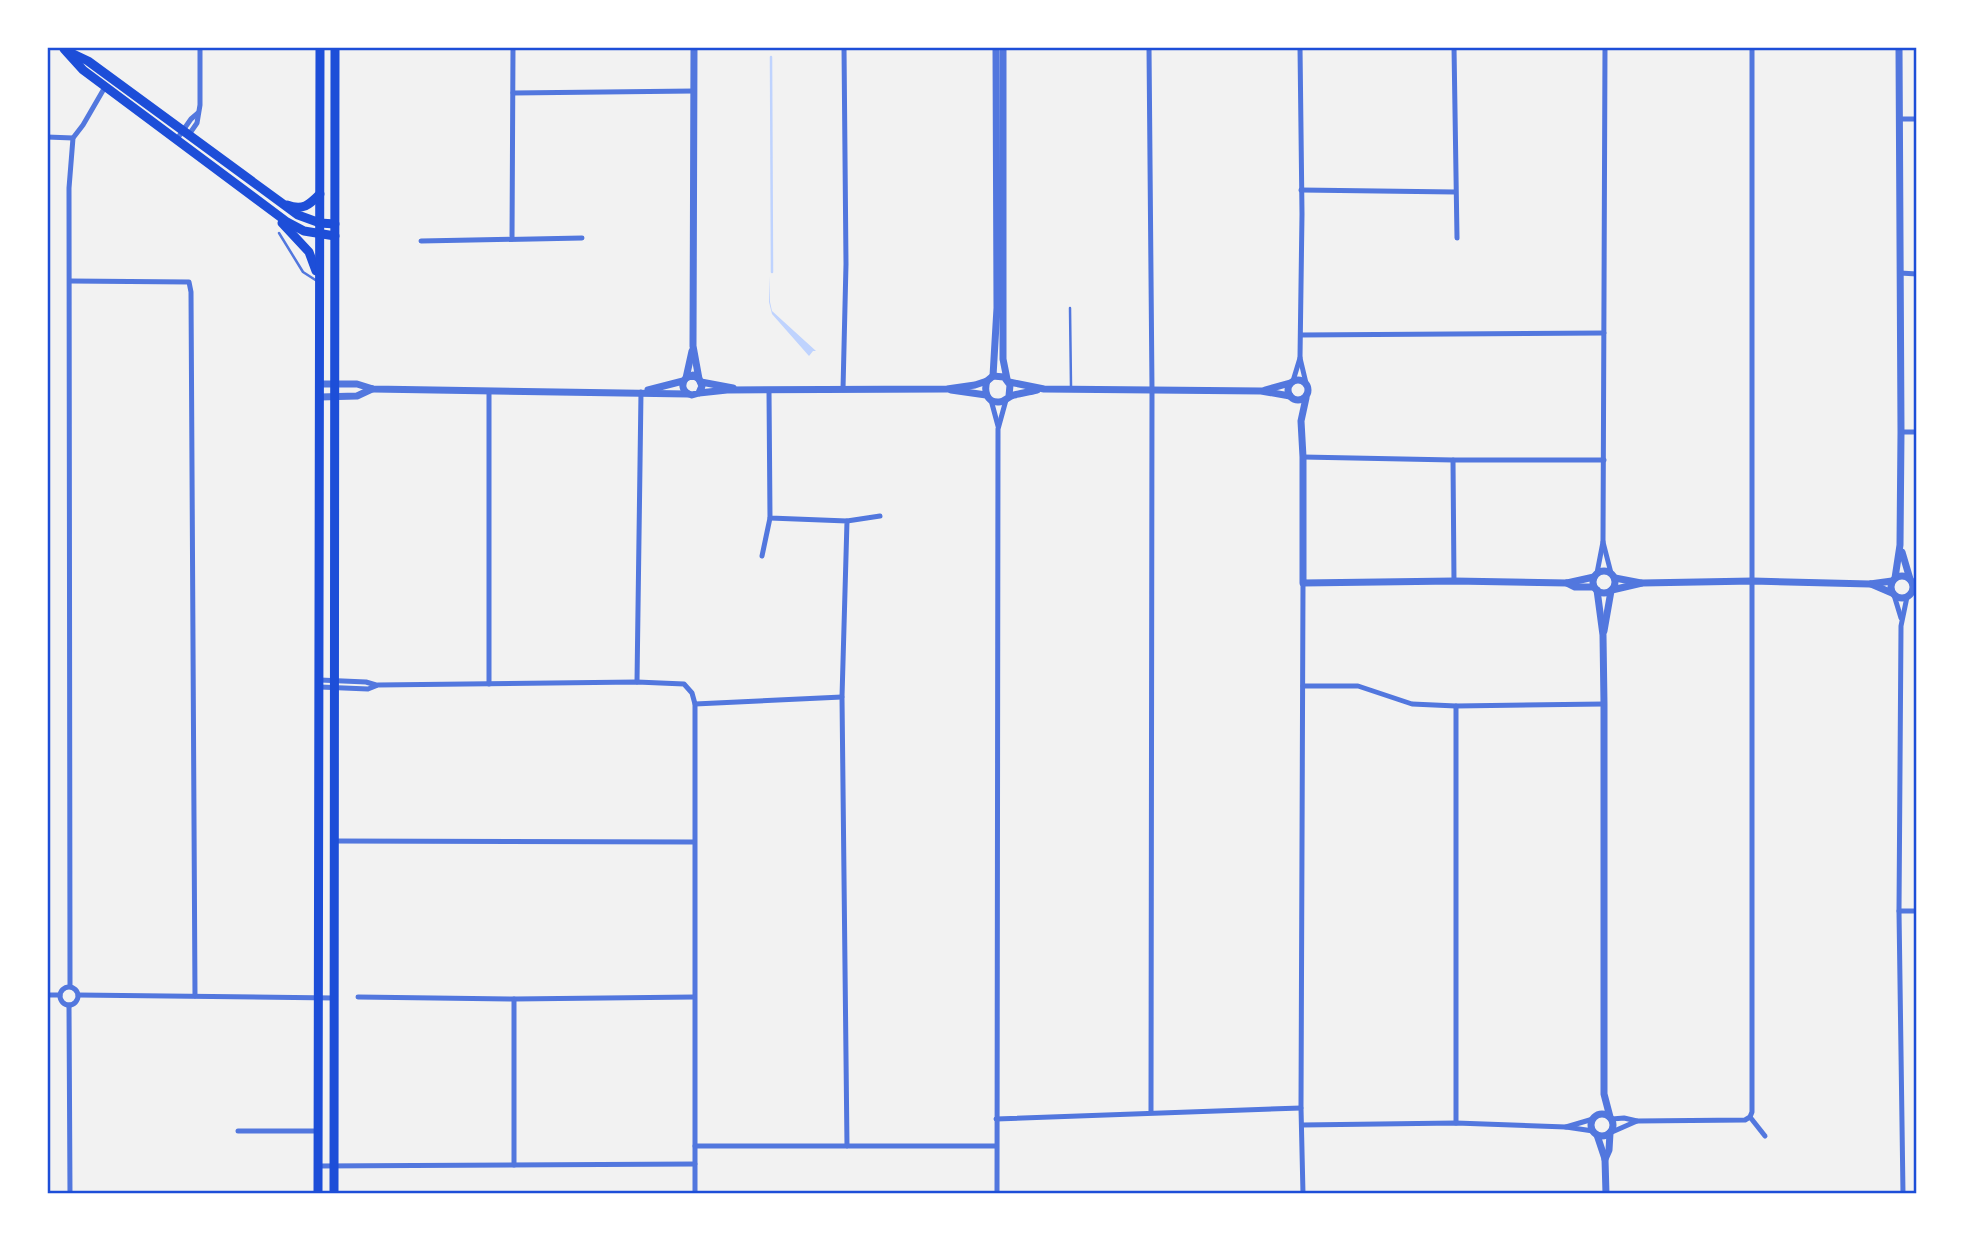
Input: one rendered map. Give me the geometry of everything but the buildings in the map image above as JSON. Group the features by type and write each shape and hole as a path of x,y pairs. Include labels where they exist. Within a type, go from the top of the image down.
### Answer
{"main road":[{"path":"318,1194 320,47"},
{"path":"334,1194 335,47"},
{"path":"63,48 83,70 106,87 276,201 298,215 320,223 335,223"},
{"path":"63,48 88,61 296,226 304,231 335,236"},
{"path":"276,201 302,208 320,194"},
{"path":"265,204 309,253 319,282"}],"street":[{"path":"183,137 198,113 200,47"},
{"path":"512,239 513,47"},
{"path":"694,47 693,346 700,380 699,393"},
{"path":"843,389 846,264 844,47"},
{"path":"996,47 997,308 990,379 985,388 998,429"},
{"path":"997,1194 998,429 1011,388 1003,359 1003,47"},
{"path":"1149,47 1152,389 1151,1112"},
{"path":"1300,47 1301,335 1300,358 1288,390 1301,421"},
{"path":"1454,47 1457,238"},
{"path":"1605,47 1603,542 1595,575 1603,635 1604,1094 1614,1126 1605,1160"},
{"path":"1566,1127 1604,1114 1611,1118 1637,1121 1745,1120 1752,1112 1752,47"},
{"path":"1899,47 1900,545 1890,587 1901,621 1899,911 1903,1194"},
{"path":"70,986 69,188 73,138 106,87"},
{"path":"513,93 694,91"},
{"path":"1900,119 1917,119"},
{"path":"47,137 73,138"},
{"path":"1301,190 1455,192"},
{"path":"421,241 582,238"},
{"path":"1900,274 1917,274"},
{"path":"70,281 189,282 191,292 195,996"},
{"path":"1301,335 1604,333"},
{"path":"688,394 683,389 693,346"},
{"path":"1300,358 1309,390 1301,421 1303,1194"},
{"path":"641,392 692,376 744,390"},
{"path":"319,384 357,384 373,389 696,394 744,390 947,389 975,385 1001,376 1008,381 1044,389 1261,391 1298,400 1306,398"},
{"path":"1261,391 1299,380 1306,383"},
{"path":"320,397 356,396 373,389"},
{"path":"947,389 988,397 998,402 1044,389"},
{"path":"489,391 489,684"},
{"path":"762,556 770,518 769,391"},
{"path":"637,682 641,392"},
{"path":"1901,432 1917,432"},
{"path":"1303,457 1604,460"},
{"path":"1453,460 1454,581"},
{"path":"770,518 847,522 880,516"},
{"path":"847,522 842,697 848,1146"},
{"path":"1603,542 1615,584 1611,590 1603,635"},
{"path":"1900,545 1913,582 1901,621"},
{"path":"1303,583 1567,583 1595,575 1602,570 1642,583"},
{"path":"1567,583 1604,593 1642,583 1753,581 1870,584 1904,576 1913,582"},
{"path":"1870,584 1900,598 1911,594"},
{"path":"320,683 366,682 378,685 637,682 684,684 692,693 695,704 695,1194"},
{"path":"1303,686 1358,686 1412,704 1604,704"},
{"path":"695,704 842,697"},
{"path":"1456,1123 1457,706"},
{"path":"335,841 694,842"},
{"path":"1899,911 1917,911"},
{"path":"70,986 76,989 78,995 76,1002 69,1005 62,1002 60,995 63,989 70,986"},
{"path":"47,996 60,995"},
{"path":"78,995 334,998"},
{"path":"358,997 694,997"},
{"path":"514,999 514,1165"},
{"path":"69,1005 70,1194"},
{"path":"1604,1094 1591,1126 1605,1160 1606,1194"},
{"path":"996,1119 1301,1108"},
{"path":"1750,1117 1765,1136"},
{"path":"1302,1125 1456,1123 1566,1127 1604,1137 1637,1121"},
{"path":"239,1131 319,1131"},
{"path":"695,1146 996,1146"},
{"path":"318,1166 695,1164"}],"lane":[{"path":"279,233 303,272 319,282"},
{"path":"1070,308 1071,390"}],"water":[{"path":"769,276 772,311 816,351 809,356 772,314 769,302"}],"waterway":[{"path":"771,57 772,272"}]}
